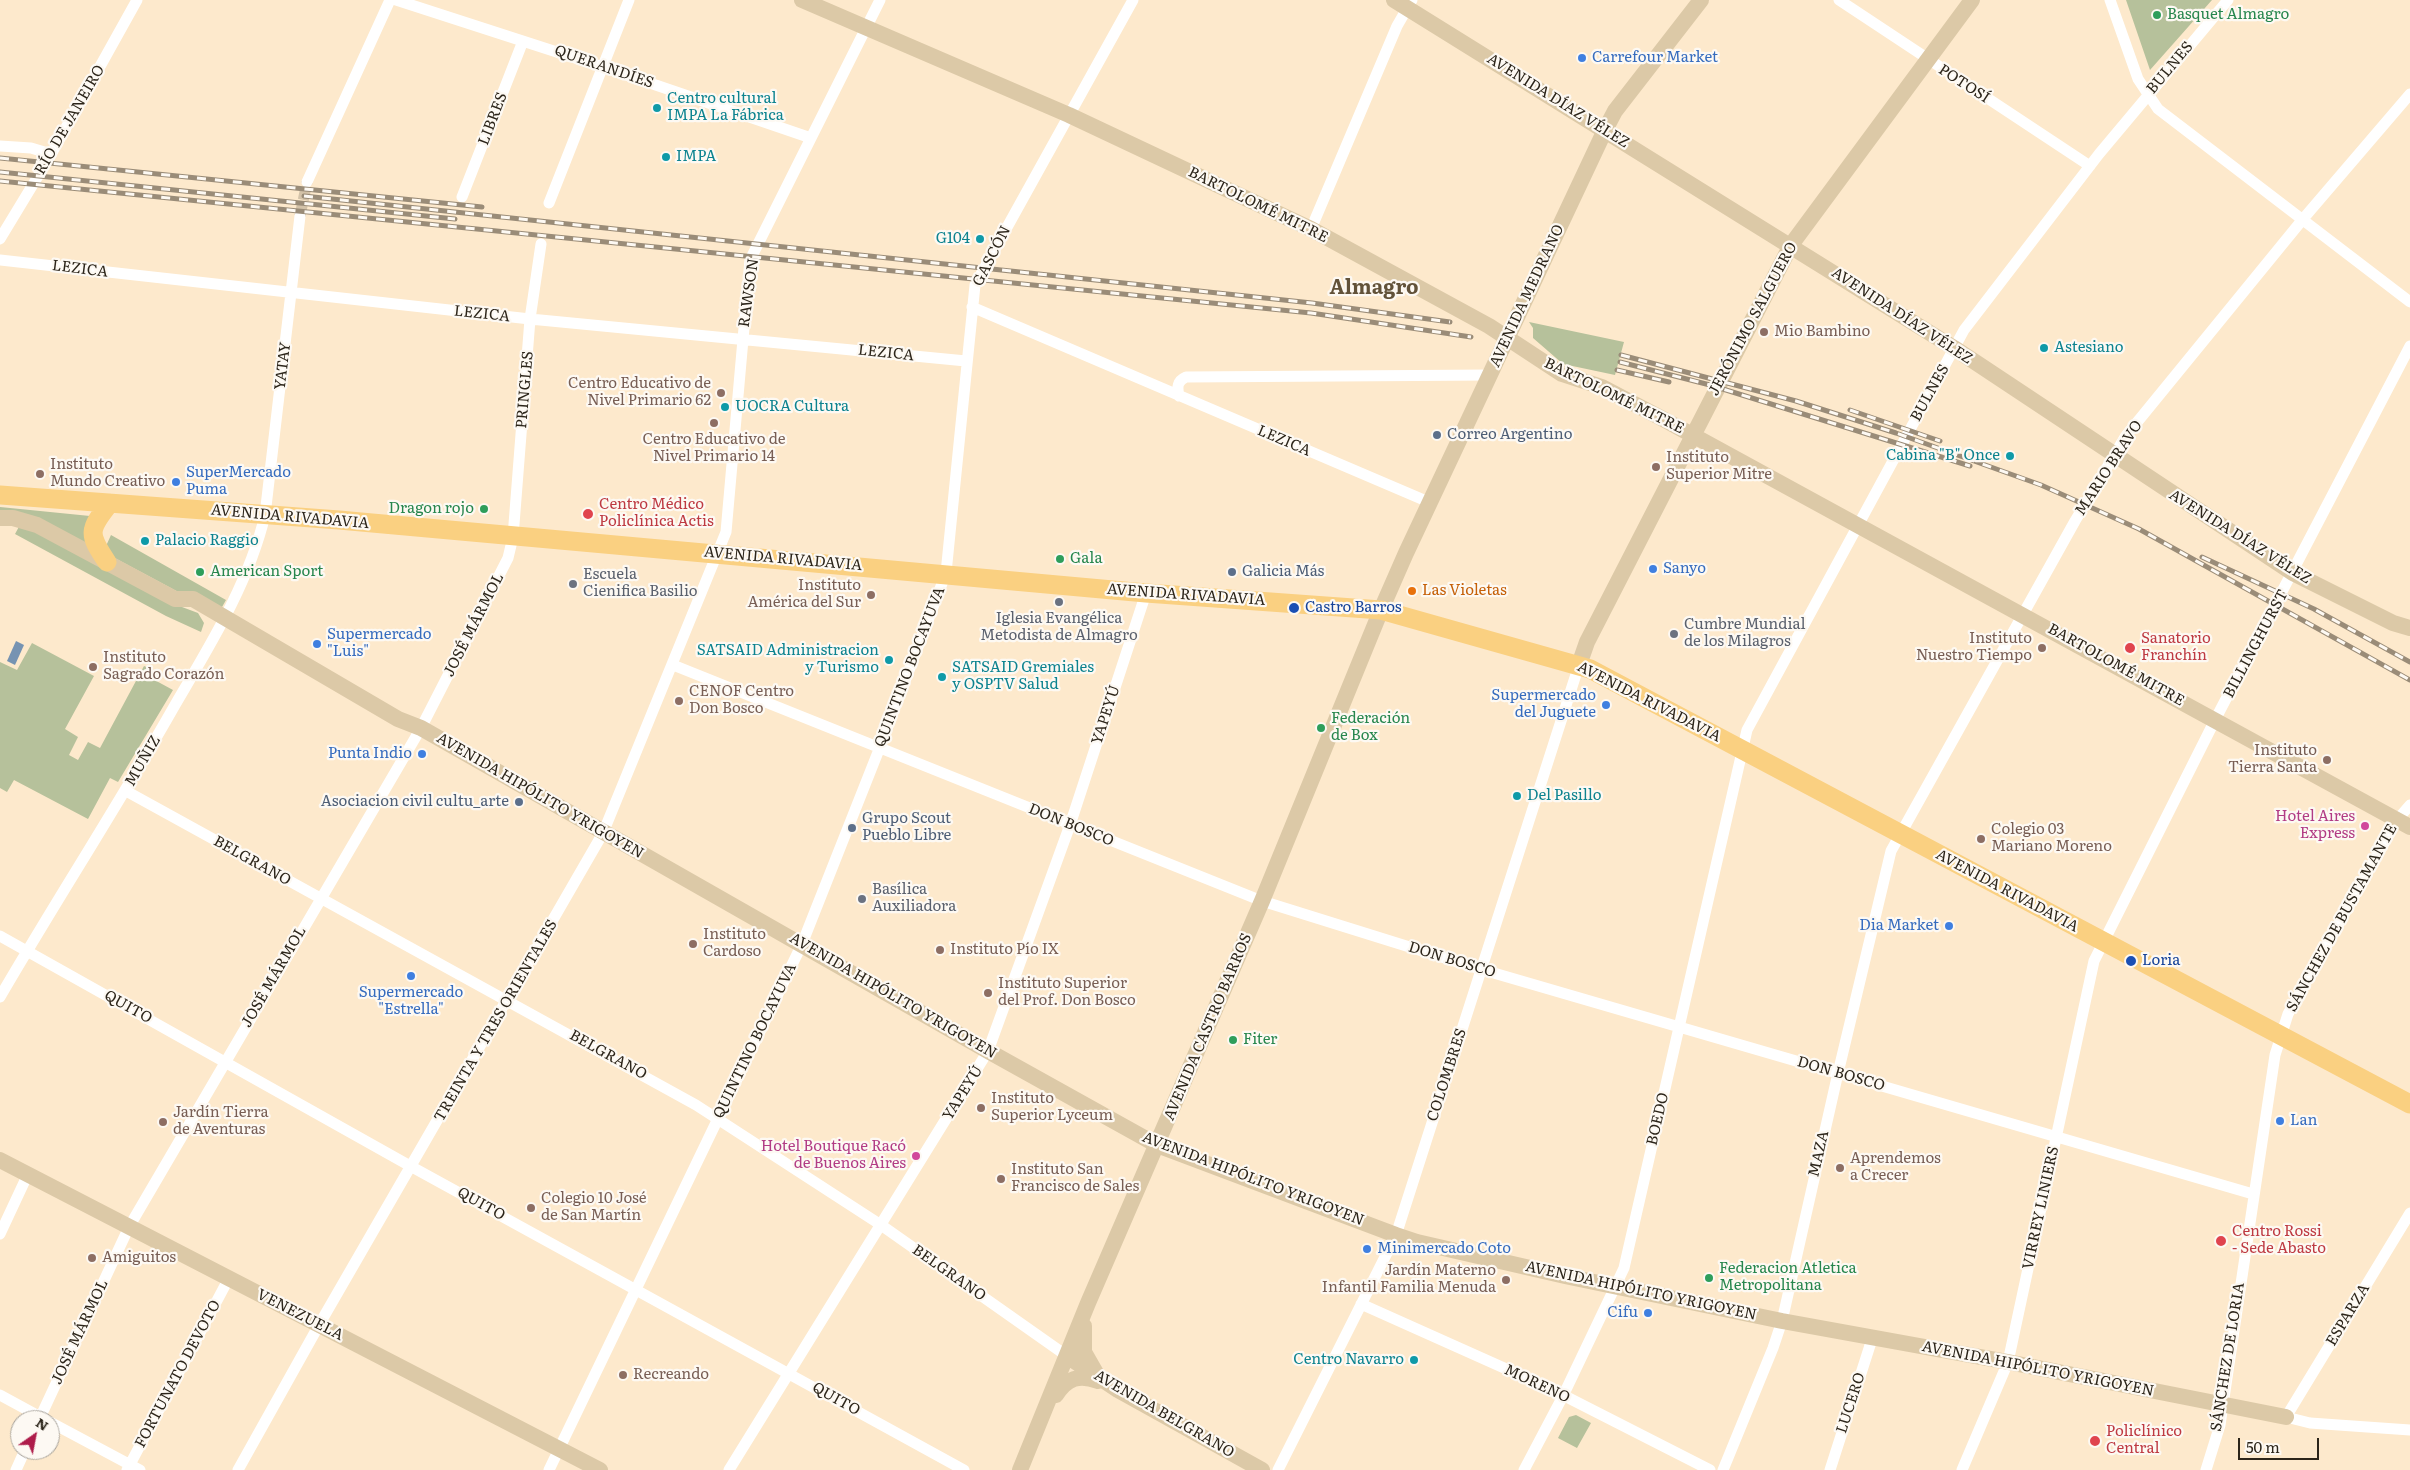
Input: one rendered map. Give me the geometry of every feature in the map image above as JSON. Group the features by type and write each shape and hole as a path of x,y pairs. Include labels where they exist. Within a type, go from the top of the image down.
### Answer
{"main road":[{"name":"BARTOLOMÉ MITRE","path":"802,0 1069,115 1311,229 1507,337 1562,374 1602,387 1692,435 2023,614 2404,824"},
{"name":"AVENIDA MEDRANO","path":"1381,610 1605,130 1620,105 1701,0"},
{"name":"JERÓNIMO SALGUERO","path":"1579,665 1587,642 1710,399 1791,245 1972,0"},
{"name":"AVENIDA DÍAZ VÉLEZ","path":"1404,3 1954,348 2114,456 2290,580 2392,623 2410,628"},
{"name":"AVENIDA RIVADAVIA","path":"0,495 265,514 946,573 1146,593 1381,610 1579,665 2410,1104"},
{"path":"107,562 96,547 94,532 97,521 110,503"},
{"name":"AVENIDA HIPÓLITO YRIGOYEN","path":"0,518 13,518 37,525 175,599 190,598 398,719 421,728 988,1051 1157,1145 1417,1242 1782,1321 1873,1336 2286,1417"},
{"name":"AVENIDA CASTRO BARROS","path":"1020,1470 1088,1303 1262,901 1381,610"},
{"name":"VENEZUELA","path":"0,1160 600,1470"},
{"path":"1088,1303 1083,1347 1088,1362 1101,1378"},
{"name":"AVENIDA BELGRANO","path":"1067,1356 1118,1390 1262,1470"},
{"path":"1045,1412 1063,1385 1073,1378 1090,1378 1118,1390"}],"street":[{"name":"RÍO DE JANEIRO","path":"0,239 50,156 138,0"},
{"path":"307,182 390,0"},
{"name":"QUERANDÍES","path":"396,0 603,66 811,138"},
{"path":"549,203 629,0"},
{"name":"RAWSON","path":"717,553 726,532 750,260 880,0"},
{"name":"GASCÓN","path":"946,573 974,285 1133,0"},
{"name":"POTOSÍ","path":"1838,0 2090,166"},
{"path":"2110,0 2138,79 2158,109 2410,302"},
{"name":"BULNES","path":"1744,751 1747,730 1964,330 2090,166 2147,95 2228,0"},
{"path":"1311,229 1404,3"},
{"name":"LIBRES","path":"462,197 523,40"},
{"name":"MARIO BRAVO","path":"1901,834 2075,521 2125,437 2303,219 2410,94"},
{"path":"0,146 31,148 50,156"},
{"name":"YATAY","path":"265,514 300,216"},
{"name":"PRINGLES","path":"513,536 530,319 541,244"},
{"name":"LEZICA","path":"0,260 530,319 966,361"},
{"name":"LEZICA","path":"972,307 1431,503"},
{"name":"BILLINGHURST","path":"2103,942 2215,720 2290,580 2410,346"},
{"path":"1179,396 1178,384 1181,379 1186,377 1490,375"},
{"name":"MUÑIZ","path":"0,997 27,950 126,792 226,618 259,538 265,514"},
{"name":"JOSÉ MÁRMOL","path":"48,1410 129,1227 421,728 508,558 513,536"},
{"name":"TREINTA Y TRES ORIENTALES","path":"238,1470 319,1325 604,833 717,553"},
{"name":"QUINTINO BOCAYUVA","path":"549,1470 802,944 946,573"},
{"name":"YAPEYÚ","path":"729,1470 988,1051 1070,825 1146,593"},
{"name":"DON BOSCO","path":"673,665 1262,901 1480,969 2253,1194"},
{"name":"COLOMBRES","path":"1278,1470 1396,1235 1579,665"},
{"name":"BOEDO","path":"1524,1470 1563,1396 1624,1268 1744,751"},
{"name":"BELGRANO","path":"126,792 718,1118 881,1225 1067,1356"},
{"name":"SÁNCHEZ DE BUSTAMANTE","path":"2281,1036 2288,1014 2404,824 2410,805"},
{"name":"MAZA","path":"1723,1470 1773,1348 1782,1321 1891,851 1901,834"},
{"name":"QUITO","path":"0,936 412,1167 636,1288 964,1470"},
{"name":"VIRREY LINIERS","path":"1962,1470 2008,1362 2094,960 2103,942"},
{"name":"SÁNCHEZ DE LORIA","path":"2206,1470 2220,1425 2253,1194 2275,1055 2281,1036"},
{"path":"0,1234 28,1174"},
{"name":"ESPARZA","path":"2286,1417 2410,1212"},
{"name":"FORTUNATO DEVOTO","path":"128,1467 229,1278"},
{"name":"MORENO","path":"1362,1304 1563,1396 1710,1470"},
{"name":"LUCERO","path":"1830,1470 1873,1336"},
{"path":"0,1395 26,1410"},
{"path":"2286,1417 2310,1424 2410,1430"},
{"path":"60,1429 128,1467 140,1470"}],"green space":[{"path":"2126,0 2212,0 2150,70"},
{"path":"1529,322 1624,342 1615,375 1563,364 1533,338 1533,328"},
{"path":"0,507 90,516 87,547 0,513"},
{"path":"21,523 174,604 198,613 204,623 201,632 166,616 15,534"},
{"path":"111,535 226,600 222,607 182,594 109,555 106,546"},
{"path":"32,643 94,676 65,729 78,737 69,755 78,760 88,742 100,748 144,666 153,670 149,677 173,690 118,782 110,778 88,819 14,780 7,792 0,788 0,662 17,670"},
{"path":"1576,1415 1591,1423 1577,1448 1558,1438 1569,1417"}],"water":[{"path":"16,641 24,645 15,665 7,661"}],"tunnel":[{"path":"300,216 307,182"}],"railway":[{"path":"0,158 482,207"},
{"path":"0,172 455,219"},
{"path":"0,181 1311,313 1471,337"},
{"path":"304,196 1312,303 1450,322"},
{"path":"1621,355 1796,401 1896,433 2041,485 2139,529 2410,680"},
{"path":"1620,362 1710,385 1970,466"},
{"path":"1617,370 1669,382"},
{"path":"1850,410 1940,441"},
{"path":"2202,557 2314,609 2410,662"}],"place":[{"name":"Basquet Almagro","path":"2157,15"},
{"name":"Carrefour Market","path":"1582,58"},
{"name":"Centro cultural IMPA La Fábrica","path":"657,108"},
{"name":"IMPA","path":"666,157"},
{"name":"G104","path":"980,239"},
{"name":"Mio Bambino","path":"1764,332"},
{"name":"Astesiano","path":"2044,348"},
{"name":"Centro Educativo de Nivel Primario 62","path":"721,393"},
{"name":"UOCRA Cultura","path":"725,407"},
{"name":"Centro Educativo de Nivel Primario 14","path":"714,423"},
{"name":"Correo Argentino","path":"1437,435"},
{"name":"Cabina \"B\" Once","path":"2010,456"},
{"name":"Instituto Superior Mitre","path":"1656,467"},
{"name":"Instituto Mundo Creativo","path":"40,474"},
{"name":"SuperMercado Puma","path":"176,482"},
{"name":"Dragon rojo","path":"484,509"},
{"name":"Centro Médico Policlínica Actis","path":"588,514"},
{"name":"Palacio Raggio","path":"145,541"},
{"name":"Gala","path":"1060,559"},
{"name":"Sanyo","path":"1653,569"},
{"name":"American Sport","path":"200,572"},
{"name":"Galicia Más","path":"1232,572"},
{"name":"Escuela Cienifica Basilio","path":"573,584"},
{"name":"Las Violetas","path":"1412,591"},
{"name":"Instituto América del Sur","path":"871,595"},
{"name":"Iglesia Evangélica Metodista de Almagro","path":"1059,602"},
{"name":"Castro Barros","path":"1294,608"},
{"name":"Cumbre Mundial de los Milagros","path":"1674,634"},
{"name":"Supermercado \"Luis\"","path":"317,644"},
{"name":"Instituto Nuestro Tiempo","path":"2042,648"},
{"name":"Sanatorio Franchín","path":"2130,648"},
{"name":"SATSAID Administracion y Turismo","path":"889,660"},
{"name":"Instituto Sagrado Corazón","path":"93,667"},
{"name":"SATSAID Gremiales y OSPTV Salud","path":"942,677"},
{"name":"CENOF Centro Don Bosco","path":"679,701"},
{"name":"Supermercado del Juguete","path":"1606,705"},
{"name":"Federación de Box","path":"1321,728"},
{"name":"Punta Indio","path":"422,754"},
{"name":"Instituto Tierra Santa","path":"2327,760"},
{"name":"Del Pasillo","path":"1517,796"},
{"name":"Asociacion civil cultu_arte","path":"519,802"},
{"name":"Hotel Aires Express","path":"2365,826"},
{"name":"Grupo Scout Pueblo Libre","path":"852,828"},
{"name":"Colegio 03 Mariano Moreno","path":"1981,839"},
{"name":"Basílica Auxiliadora","path":"862,899"},
{"name":"Dia Market","path":"1949,926"},
{"name":"Instituto Cardoso","path":"693,944"},
{"name":"Instituto Pío IX","path":"940,950"},
{"name":"Loria","path":"2131,961"},
{"name":"Supermercado \"Estrella\"","path":"411,976"},
{"name":"Instituto Superior del Prof. Don Bosco","path":"988,993"},
{"name":"Fiter","path":"1233,1040"},
{"name":"Instituto Superior Lyceum","path":"981,1108"},
{"name":"Lan","path":"2280,1121"},
{"name":"Jardín Tierra de Aventuras","path":"163,1122"},
{"name":"Hotel Boutique Racó de Buenos Aires","path":"916,1156"},
{"name":"Aprendemos a Crecer","path":"1840,1168"},
{"name":"Instituto San Francisco de Sales","path":"1001,1179"},
{"name":"Colegio 10 José de San Martín","path":"531,1208"},
{"name":"Centro Rossi - Sede Abasto","path":"2221,1241"},
{"name":"Minimercado Coto","path":"1367,1249"},
{"name":"Amiguitos","path":"92,1258"},
{"name":"Federacion Atletica Metropolitana","path":"1709,1278"},
{"name":"Jardín Materno Infantil Familia Menuda","path":"1506,1280"},
{"name":"Cifu","path":"1648,1313"},
{"name":"Centro Navarro","path":"1414,1360"},
{"name":"Recreando","path":"623,1375"},
{"name":"Policlínico Central","path":"2095,1441"}],"district":[{"name":"Almagro","path":"1374,288"}]}
